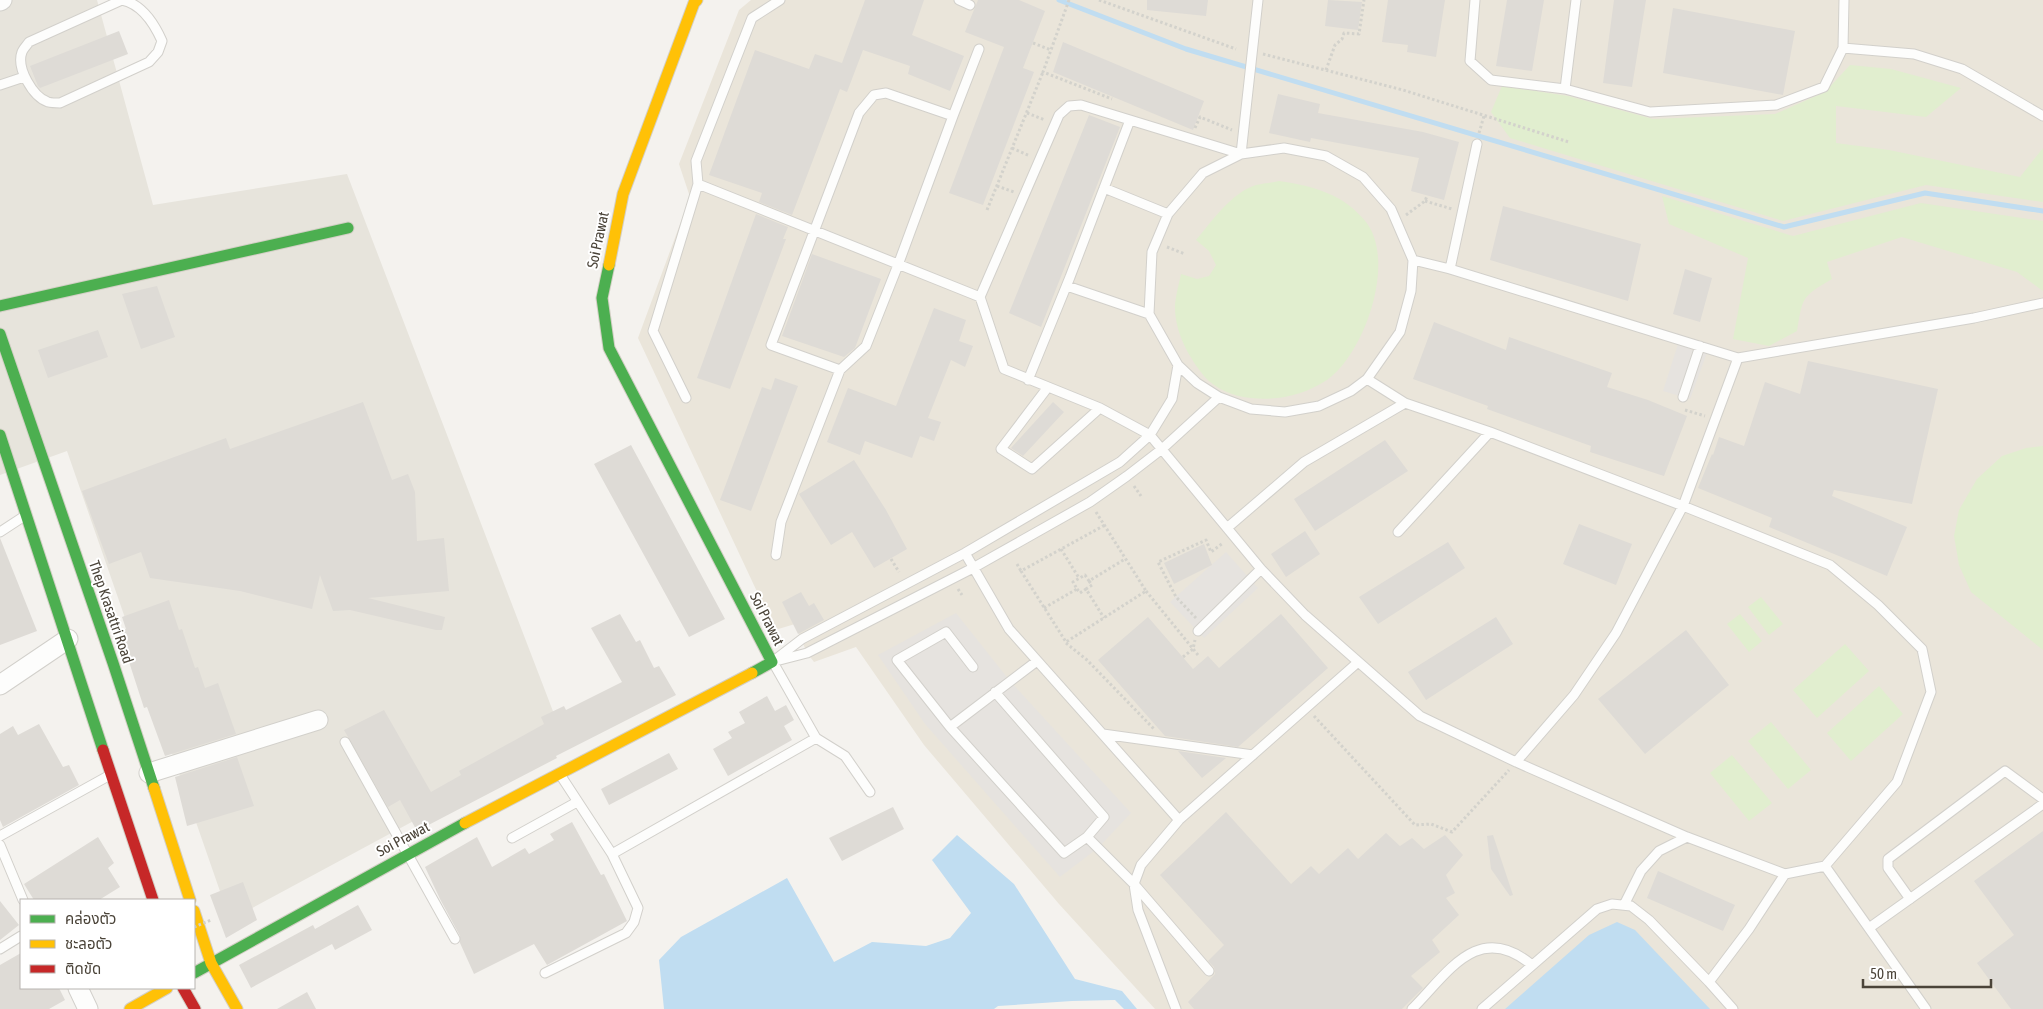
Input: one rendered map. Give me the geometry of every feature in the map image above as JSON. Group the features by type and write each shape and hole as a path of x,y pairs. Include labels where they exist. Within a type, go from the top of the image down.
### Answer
{"street":[{"name":"Soi Prawat","path":"195,972 408,852 772,662 609,348 602,298 623,194 697,0"},
{"path":"0,306 348,228"},
{"name":"Thep Krasattri Road","path":"0,334 110,653 190,899"},
{"path":"0,435 153,899"},
{"path":"0,685 68,639"},
{"path":"149,773 318,720"},
{"path":"195,914 211,963 237,1009"},
{"path":"78,989 88,1009"},
{"path":"130,1009 165,989"},
{"path":"184,989 195,1009"}],"lane":[{"path":"122,0 131,2 142,9 162,41 158,52 149,62 60,103 49,103 40,98 24,77 20,63 22,51 29,42 122,0"},
{"path":"686,398 653,331 698,184 696,161 752,18 780,0"},
{"path":"959,0 970,5"},
{"path":"1241,154 1258,0"},
{"path":"1475,0 1470,61 1491,80 1565,89 1650,112 1776,105 1824,86 1843,48 1844,0"},
{"path":"1565,89 1576,0"},
{"path":"1843,48 1914,54 1962,69 2043,116"},
{"path":"776,555 781,522 840,370 866,346 980,49"},
{"path":"0,85 24,77"},
{"path":"840,370 771,345 859,113 874,95 886,92 953,116"},
{"path":"1241,154 1082,105 1069,106 1059,115 980,297 1004,369 1100,408 1150,435 1261,569 1304,615 1420,716 1516,762 1687,837 1785,874 1826,866 1897,782 1931,692 1922,649 1878,605 1830,565 1684,506 1490,432 1405,403 1367,379"},
{"path":"1028,380 1067,286 1130,120"},
{"path":"1450,269 1477,144"},
{"path":"1284,148 1326,156 1363,177 1391,209 1414,260 1411,291 1400,332 1367,379 1351,391 1319,406 1286,412 1251,409 1219,397 1197,383 1178,365 1148,314 1152,252 1168,214 1203,173 1241,154 1284,148"},
{"path":"698,184 980,297"},
{"path":"1104,188 1168,214"},
{"path":"1414,260 1450,269 1738,358 1974,318 2043,303"},
{"path":"1067,286 1148,314"},
{"path":"1682,397 1700,346"},
{"path":"1516,762 1574,695 1616,633 1684,506 1738,358"},
{"path":"772,662 802,639 965,553 1120,462 1150,435 1172,399 1178,365"},
{"path":"1048,387 1001,449 1032,469 1100,408"},
{"path":"772,662 807,654 973,568 1090,502 1128,476 1162,449 1219,397"},
{"path":"1227,528 1304,462 1405,403"},
{"path":"1398,532 1490,432"},
{"path":"0,532 27,514"},
{"path":"965,553 1009,629 1179,820"},
{"path":"1200,628 1261,569"},
{"path":"973,667 946,632 897,660 950,727 1064,854 1087,837 1104,817 995,692"},
{"path":"950,727 1037,661"},
{"path":"772,662 816,738 846,756 870,792"},
{"path":"1176,1009 1138,910 1134,884 1140,865 1179,820 1357,663"},
{"path":"1103,734 1253,755"},
{"path":"612,854 816,738"},
{"path":"345,742 455,939"},
{"path":"1910,899 1888,868 1888,859 2004,771 2043,799"},
{"path":"0,836 112,774"},
{"path":"545,973 626,933 634,922 638,908 612,854 560,774"},
{"path":"512,838 577,802"},
{"path":"1869,928 2043,804"},
{"path":"1087,837 1134,884 1209,971"},
{"path":"1624,905 1641,871 1658,851 1687,837"},
{"path":"0,845 23,899"},
{"path":"1826,866 1926,1009"},
{"path":"1709,982 1749,929 1785,874"},
{"path":"1482,1009 1597,910 1612,904 1631,906 1649,920 1733,1009"},
{"path":"0,948 20,937"},
{"path":"1412,1009 1463,957 1477,949 1494,946 1509,950 1520,955 1532,965"}],"path":[{"path":"987,210 1043,72 1069,0"},
{"path":"1099,0 1236,49"},
{"path":"1326,70 1335,46 1342,39 1344,33 1359,34 1364,0"},
{"path":"1033,43 1051,50"},
{"path":"1252,51 1403,90 1570,142"},
{"path":"1043,72 1114,100"},
{"path":"1026,113 1055,124"},
{"path":"1481,125 1484,116"},
{"path":"1193,133 1200,117 1227,129"},
{"path":"1012,148 1040,159"},
{"path":"1401,219 1425,202 1427,196"},
{"path":"1425,202 1462,212"},
{"path":"1679,408 1715,419"},
{"path":"1090,502 1146,591 1198,655"},
{"path":"1021,571 1104,525"},
{"path":"1183,657 1193,650 1200,628 1176,597 1158,562 1206,540 1209,553 1223,543"},
{"path":"1061,549 1079,578"},
{"path":"891,558 899,572"},
{"path":"1089,582 1125,559"},
{"path":"1017,564 1066,642 1088,660 1158,733"},
{"path":"1085,575 1089,582 1092,585 1080,593 1073,582 1085,575"},
{"path":"1044,608 1077,588"},
{"path":"1086,589 1104,618"},
{"path":"1066,642 1146,591"},
{"path":"1307,708 1416,825 1431,824 1452,832 1516,762"},
{"path":"195,927 211,920"}],"shaded area":[{"path":"0,0 97,0 153,205 347,174 564,740 230,920 67,451 0,475"},
{"path":"751,0 2043,0 2043,1009 1155,1009 1059,904 924,745 856,647 814,662 807,653 795,624 775,630 638,338 690,197 679,164 739,10"},
{"path":"1678,344 1707,353 1690,399 1663,391"},
{"path":"1226,552 1258,588 1204,638 1170,602"},
{"path":"956,613 1010,681 1131,813 1098,848 1060,877 925,724 878,655"}],"green space":[{"path":"1850,65 1891,69 1961,88 1926,117 1836,106 1836,143 1889,150 2020,177 2043,148 2043,202 1926,185 1783,221 1510,138 1491,112 1502,86 1568,96 1653,119 1775,114 1825,92"},
{"path":"1279,181 1327,193 1348,204 1357,212 1366,222 1375,239 1378,260 1377,283 1364,329 1341,367 1327,380 1309,390 1281,398 1261,399 1232,394 1219,388 1204,376 1183,343 1175,314 1175,300 1181,274 1197,279 1209,276 1216,265 1209,251 1196,240 1216,216 1238,194 1247,189 1256,185"},
{"path":"1662,196 1793,236 1921,203 2043,221 2043,291 2017,272 1902,237 1827,262 1832,279 1814,290 1805,299 1797,331 1769,346 1733,339 1748,258 1669,224"},
{"path":"2043,446 2043,650 1971,592 1959,565 1954,536 1959,510 1977,479 2002,456 2026,448"},
{"path":"1761,597 1783,624 1769,635 1748,607"},
{"path":"1740,614 1762,641 1749,652 1727,624"},
{"path":"1845,644 1869,671 1817,718 1793,690"},
{"path":"1879,686 1903,714 1851,761 1827,733"},
{"path":"1771,722 1811,770 1788,789 1748,741"},
{"path":"1732,755 1772,803 1749,821 1710,773"}],"water":[{"path":"957,835 1014,884 1075,979 1122,991 1137,1009 1124,1009 1115,1000 998,1006 994,1009 664,1009 659,960 681,937 787,878 834,962 872,942 926,946 950,938 971,913 932,860"},
{"path":"1617,922 1635,930 1710,1009 1505,1009 1589,935"}],"building":[{"path":"865,0 924,0 912,35 964,56 950,91 908,74 910,66 863,50 847,92 840,89 792,215 759,202 762,193 709,175 755,50 809,69 815,54 842,63"},
{"path":"978,0 1019,0 1045,11 1023,68 1034,72 983,205 949,193 1004,47 965,32"},
{"path":"1147,0 1208,0 1206,16 1147,10"},
{"path":"1328,0 1362,2 1358,30 1325,26"},
{"path":"1388,0 1445,0 1436,57 1407,52 1408,45 1382,42"},
{"path":"1507,0 1544,0 1532,71 1496,66"},
{"path":"1614,0 1646,0 1632,87 1603,83"},
{"path":"1673,8 1795,31 1783,95 1663,73"},
{"path":"119,31 128,54 40,88 38,86 30,66"},
{"path":"1063,42 1204,101 1193,130 1053,72"},
{"path":"1278,94 1320,104 1318,113 1423,132 1459,142 1444,200 1411,191 1419,158 1311,138 1310,142 1269,133"},
{"path":"1089,115 1120,127 1041,327 1009,313"},
{"path":"1503,206 1641,244 1628,301 1490,260"},
{"path":"756,214 788,227 783,239 786,239 730,389 697,378"},
{"path":"812,254 881,279 855,348 844,357 782,336"},
{"path":"1685,269 1712,278 1700,322 1673,314"},
{"path":"157,286 175,337 141,349 122,294"},
{"path":"934,308 966,320 959,341 973,346 965,367 951,360 928,418 941,422 934,441 920,436 912,458 865,441 860,455 827,442 848,388 896,406"},
{"path":"1434,322 1506,350 1509,337 1612,373 1607,387 1648,400 1687,416 1664,476 1590,452 1591,446 1487,409 1488,406 1413,379"},
{"path":"98,330 108,357 48,378 38,350"},
{"path":"1808,361 1938,389 1912,504 1834,490 1832,496 1907,527 1887,576 1769,527 1772,518 1698,488 1719,437 1744,446 1765,382 1800,394"},
{"path":"775,378 798,386 751,511 720,500 762,387 771,390"},
{"path":"363,402 392,480 408,474 415,492 417,541 444,538 449,591 368,598 445,617 442,630 350,610 333,611 320,575 312,609 240,591 150,578 141,552 109,564 82,491 226,438 230,449"},
{"path":"1053,402 1064,412 1023,456 1011,448"},
{"path":"1385,440 1408,471 1315,531 1294,499"},
{"path":"631,445 725,619 689,637 594,464"},
{"path":"854,460 886,510 907,549 874,568 852,532 831,545 799,494"},
{"path":"1579,524 1632,544 1616,585 1563,564"},
{"path":"1305,531 1320,554 1286,577 1271,554"},
{"path":"0,538 37,631 0,645"},
{"path":"1448,542 1465,568 1378,624 1359,597"},
{"path":"1204,544 1212,565 1174,584 1164,563"},
{"path":"801,592 809,606 814,603 824,620 798,634 782,602"},
{"path":"169,600 179,630 182,629 195,668 198,667 205,688 218,683 236,734 165,756 147,707 144,708 119,631 126,629 122,617"},
{"path":"620,614 636,642 640,640 654,668 659,666 676,695 556,756 557,758 417,831 400,800 388,807 344,730 384,710 431,792 461,775 459,771 544,724 541,717 564,706 566,710 622,682 591,628"},
{"path":"1281,614 1328,668 1238,747 1165,736 1098,660 1148,617 1193,669 1208,656 1219,668"},
{"path":"1496,617 1513,644 1426,700 1408,672"},
{"path":"1686,630 1729,685 1645,754 1598,699"},
{"path":"767,696 775,711 786,705 794,720 784,726 792,740 728,776 713,749 732,738 728,732 745,723 739,712"},
{"path":"39,724 63,767 69,765 79,785 3,827 0,820 0,734 13,726 18,735"},
{"path":"1178,751 1226,758 1202,778"},
{"path":"669,753 678,769 609,805 601,789"},
{"path":"237,757 254,806 187,826 175,777"},
{"path":"893,807 904,829 842,861 829,838"},
{"path":"1226,812 1291,884 1311,866 1319,874 1348,848 1358,859 1386,833 1400,846 1412,838 1424,849 1445,835 1463,855 1446,875 1455,893 1446,898 1459,915 1432,940 1440,952 1411,976 1423,988 1402,1009 1194,1009 1188,1002 1215,974 1214,967 1208,961 1224,945 1160,875"},
{"path":"572,822 601,875 604,874 627,921 547,965 534,944 474,974 460,943 460,936 425,867 477,837 492,867 525,848 529,854 554,840 550,834"},
{"path":"2043,831 2043,1009 2011,1009 1977,963 2014,935 1974,881"},
{"path":"1493,835 1513,895 1510,896 1491,869 1487,836"},
{"path":"98,837 114,863 108,868 120,887 101,899 33,899 24,884"},
{"path":"1658,871 1735,905 1723,931 1647,898"},
{"path":"243,882 257,920 226,938 210,895"},
{"path":"0,901 19,925 0,940"},
{"path":"358,905 372,930 335,950 332,944 251,988 239,965 313,925 315,929"},
{"path":"20,954 20,989 60,989 65,1000 49,1009 0,1009 0,965"},
{"path":"307,992 316,1009 277,1009"}],"waterway":[{"path":"1059,0 1186,49 1784,227 1925,193 2043,211"}],"traffic: fast":[{"path":"0,306 348,228"},
{"path":"609,265 602,298 609,348 772,662 752,673"},
{"path":"0,334 154,788"},
{"path":"0,435 103,750"},
{"path":"195,972 465,823"}],"traffic: slow":[{"path":"609,265 623,194 694,3 697,0"},
{"path":"465,823 752,673"},
{"path":"154,788 190,899"},
{"path":"195,914 211,963 237,1009"},
{"path":"130,1009 165,989"}],"traffic: jam":[{"path":"103,750 153,899"},
{"path":"184,989 195,1009"}]}
